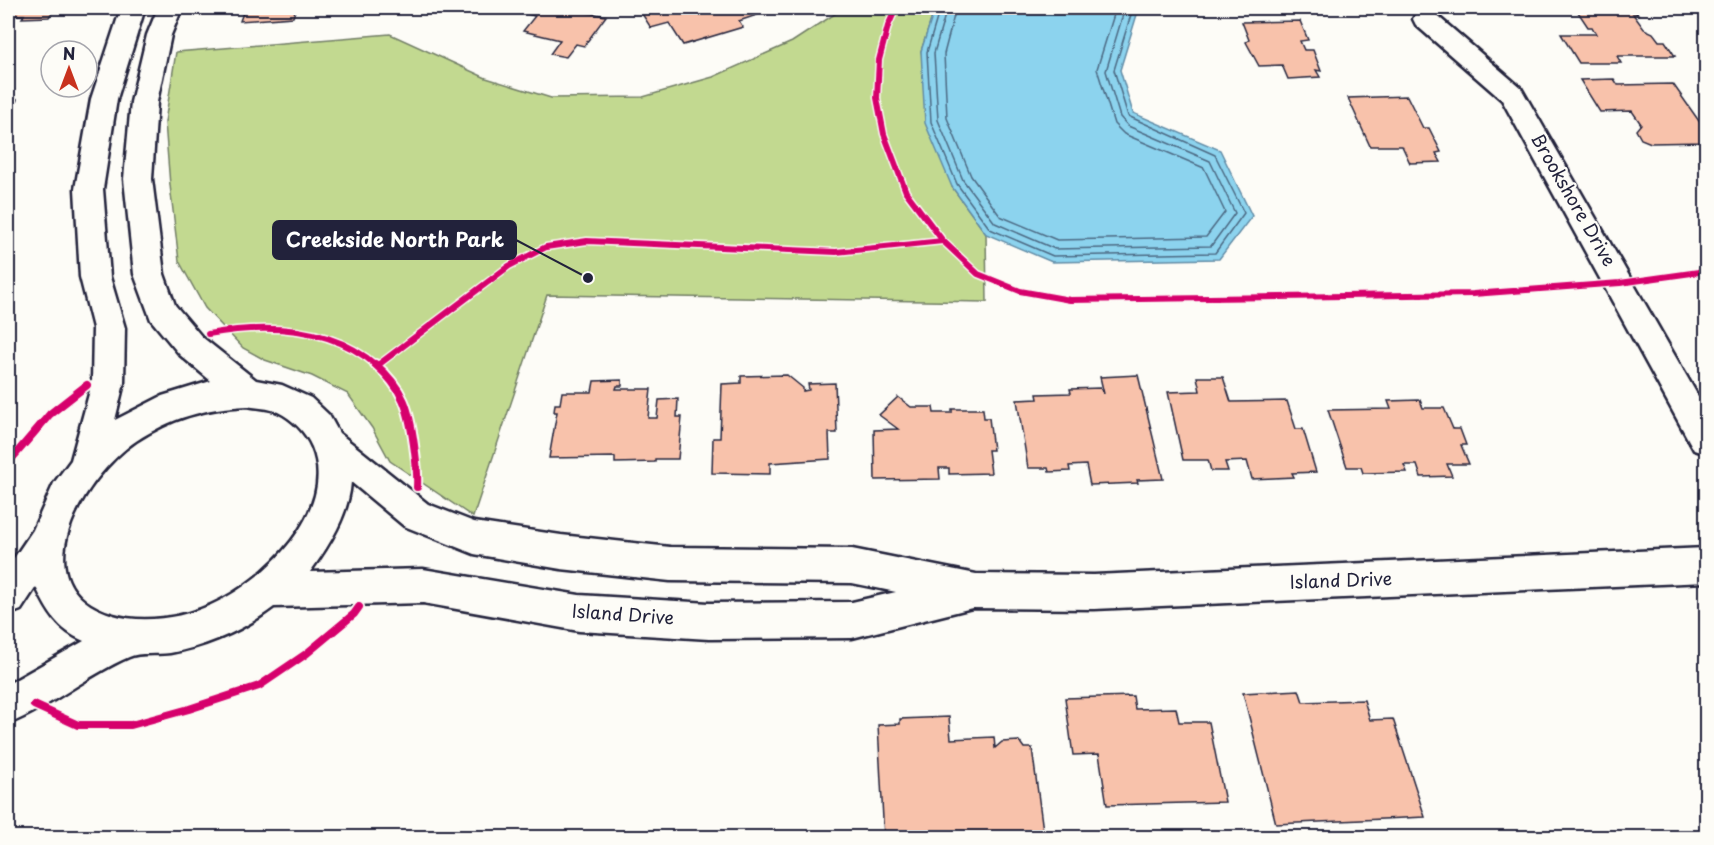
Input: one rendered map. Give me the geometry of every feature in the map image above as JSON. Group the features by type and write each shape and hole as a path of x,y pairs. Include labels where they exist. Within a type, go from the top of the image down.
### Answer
{"street":[{"path":"86,465 108,383 109,328 95,277 89,189 104,99 133,8"},
{"path":"170,8 159,35 144,102 138,179 149,274 162,311 191,346 247,392"},
{"name":"Brookshore Drive","path":"1425,19 1512,94 1707,440"},
{"path":"8,598 48,537 62,500 86,465 122,433 163,410 206,396 247,392 284,400 293,405 312,417 330,444 336,477 327,516 303,555 268,590 223,618 175,634 127,637 89,626 62,604 48,573 48,537"},
{"name":"Island Drive","path":"330,444 416,515 474,537 561,552 670,564 852,566 976,591 1094,592 1707,565"},
{"name":"Island Drive","path":"268,590 423,586 579,613 709,621 852,620 976,591"},
{"path":"8,705 127,637"}],"green space":[{"path":"841,8 935,8 921,51 952,187 986,234 987,302 547,295 473,517 390,461 372,428 348,394 312,376 265,360 243,348 205,308 179,261 165,122 176,52 390,34 486,78 551,98 643,97 713,77 792,42"}],"water":[{"path":"935,8 1139,8 1120,70 1133,113 1220,150 1252,216 1219,259 1052,262 986,234 952,187 925,123 921,51"}],"building":[{"path":"8,8 55,8 49,17 22,18 24,15 8,15"},
{"path":"240,8 296,8 293,17 240,21 244,10 239,11"},
{"path":"526,8 576,8 574,10 606,16 584,46 576,44 566,57 550,54 560,40 523,31 535,16 522,13"},
{"path":"751,8 757,15 739,21 743,27 683,45 669,23 651,28 639,9"},
{"path":"1579,8 1637,8 1638,14 1633,14 1644,29 1653,33 1659,41 1665,41 1675,56 1617,56 1621,63 1579,63 1561,34 1596,34 1578,12 1581,10"},
{"path":"1300,21 1308,40 1300,41 1304,50 1313,50 1321,71 1316,70 1320,77 1288,79 1282,65 1259,66 1246,42 1249,40 1242,22"},
{"path":"1614,79 1618,85 1673,84 1706,131 1706,142 1651,143 1641,139 1636,130 1641,124 1632,111 1600,112 1580,80"},
{"path":"1407,96 1423,128 1429,128 1441,152 1436,153 1441,162 1410,163 1402,146 1370,146 1348,98"},
{"path":"17,99 8,131 8,100"},
{"path":"787,375 803,388 803,391 809,390 808,384 835,383 837,433 829,433 830,459 770,463 770,474 712,473 713,438 720,438 722,384 741,383 741,376"},
{"path":"1138,375 1163,479 1137,480 1138,483 1090,485 1086,465 1069,466 1070,471 1049,472 1048,468 1028,468 1017,400 1038,399 1037,394 1071,393 1070,389 1100,388 1104,394 1100,377"},
{"path":"1197,377 1223,377 1231,402 1287,401 1296,429 1303,429 1316,472 1292,473 1294,477 1252,479 1247,461 1225,462 1228,471 1211,471 1208,460 1183,460 1168,392 1200,391"},
{"path":"622,380 622,386 617,386 616,389 651,389 648,418 657,418 659,400 678,399 677,417 682,417 678,459 615,463 615,457 549,458 557,412 554,412 555,404 560,404 562,392 592,392 594,381"},
{"path":"898,397 911,407 933,407 934,413 952,413 952,409 983,409 984,418 989,418 993,450 988,450 991,473 949,474 949,468 939,468 940,479 875,480 874,430 898,429 879,415"},
{"path":"1420,400 1423,408 1444,408 1453,429 1460,429 1466,445 1461,445 1469,464 1447,464 1452,476 1421,477 1417,465 1404,465 1407,472 1363,473 1361,467 1347,467 1328,410 1391,409 1388,401"},
{"path":"1299,690 1303,702 1364,700 1370,720 1393,719 1425,817 1276,824 1243,693"},
{"path":"1133,696 1135,709 1176,708 1179,722 1209,722 1225,802 1107,805 1099,754 1073,755 1065,698"},
{"path":"949,717 951,739 994,737 995,748 1002,742 1019,741 1024,748 1032,748 1044,838 884,838 878,725 900,724 900,719"}],"cycle path":[{"path":"896,8 888,26 879,60 877,98 884,134 906,192 943,241 978,274 1020,291 1070,300 1473,294 1620,283 1706,271"},
{"path":"378,365 509,266 546,247 587,241 836,252 943,241"},
{"path":"208,334 262,328 290,329 317,334 343,343 366,356 386,374 406,402 411,421 418,477 417,487"},
{"path":"8,463 50,414 87,385"},
{"path":"34,705 78,725 131,725 189,709 259,686 306,654 354,614 359,607"}],"place":[{"name":"Creekside North Park","path":"588,278"}]}
